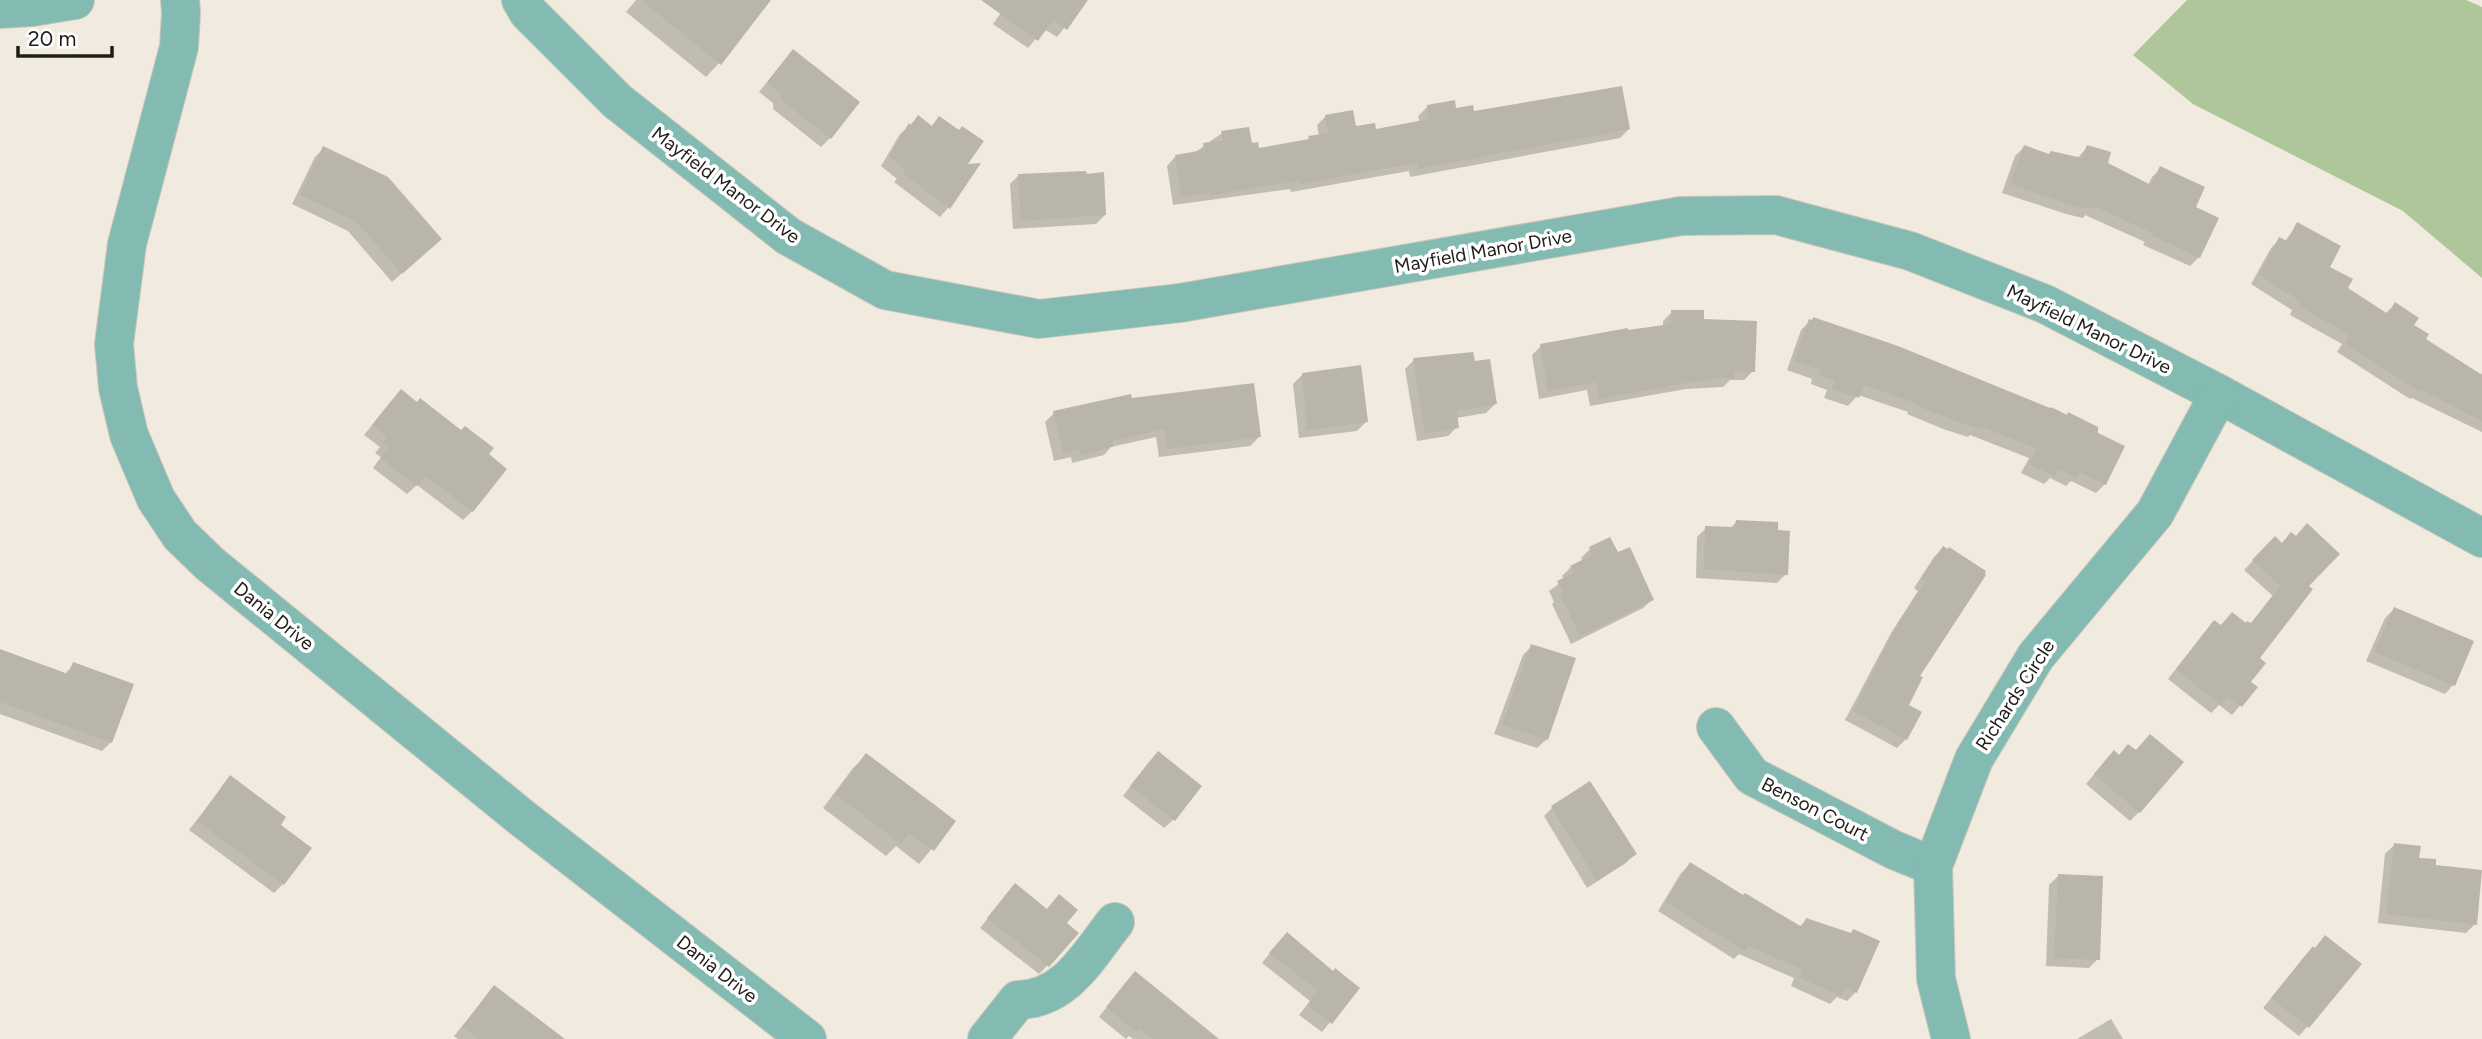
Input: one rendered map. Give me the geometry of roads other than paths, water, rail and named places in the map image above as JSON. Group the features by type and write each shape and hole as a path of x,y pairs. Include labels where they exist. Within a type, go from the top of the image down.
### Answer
{"street":[{"path":"0,9 75,0"},
{"name":"Dania Drive","path":"180,0 179,47 127,244 114,344 118,388 129,435 156,499 180,535 210,564 522,818 807,1039"},
{"name":"Mayfield Manor Drive","path":"521,0 528,12 617,101 788,236 885,290 1039,319 1180,303 1681,216 1776,215 1910,251 2045,304 2219,394 2482,538"},
{"name":"Richards Circle","path":"1951,1039 1936,979 1933,866 1974,759 2036,656 2155,513 2219,394"},
{"name":"Benson Court","path":"1716,727 1752,776 1894,850 1933,866"},
{"path":"987,1039 1018,1000 1035,1000 1061,988 1115,922"}]}
